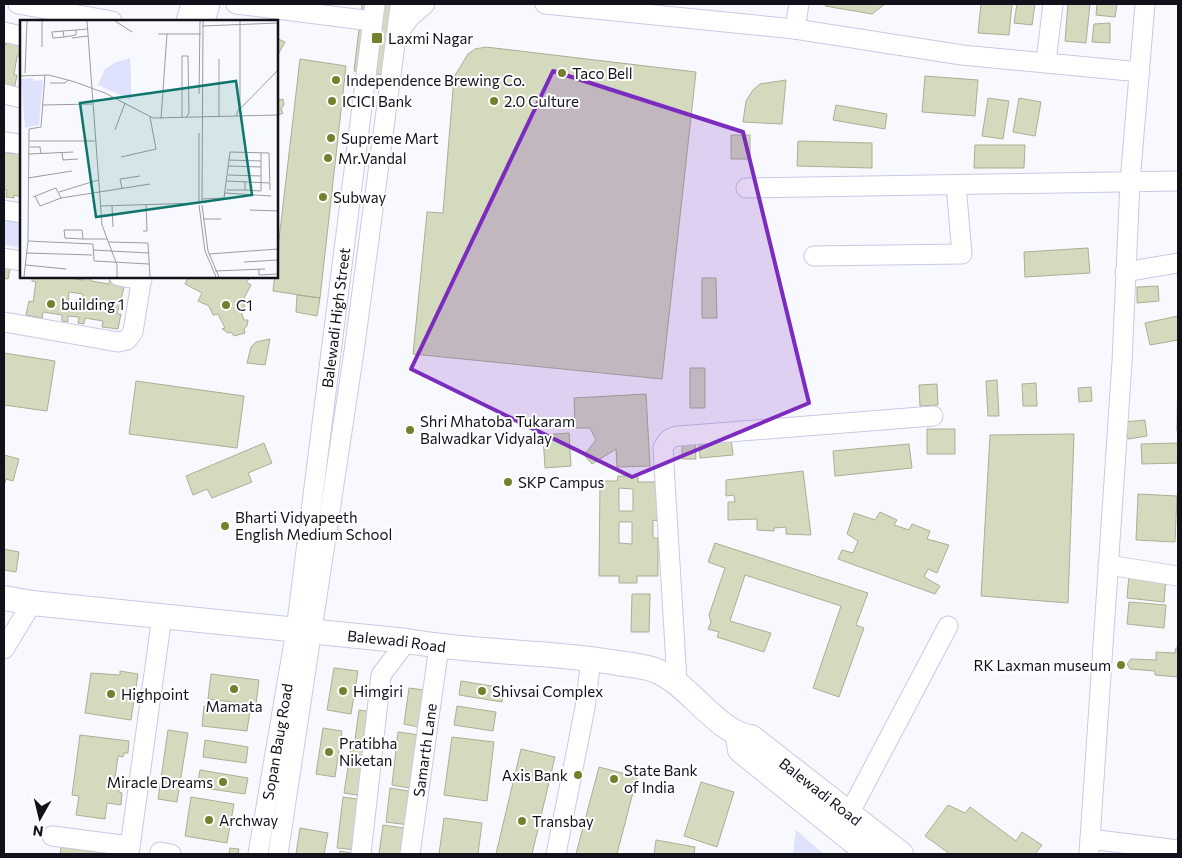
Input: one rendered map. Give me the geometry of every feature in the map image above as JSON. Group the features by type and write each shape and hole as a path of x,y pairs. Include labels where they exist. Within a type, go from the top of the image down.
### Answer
{"main road":[{"name":"Balewadi Road","path":"4,598 32,603 304,630 438,646 591,659 656,670 676,681 687,693 738,736 751,737 901,854"},
{"name":"Balewadi Road","path":"738,736 740,750 869,854"}],"street":[{"path":"18,4 106,20"},
{"path":"186,20 191,4"},
{"path":"205,20 210,4"},
{"path":"236,4 389,10 402,5"},
{"path":"333,4 374,9"},
{"path":"394,41 410,17 425,4"},
{"path":"545,4 795,29 962,55 1018,61 1046,61 1140,72"},
{"path":"795,29 799,4"},
{"path":"1046,61 1053,4"},
{"path":"1145,4 1130,182 1122,362 1089,847 1178,850"},
{"name":"Balewadi High Street","path":"304,630 354,352 394,41 402,5"},
{"name":"Balewadi High Street","path":"304,630 374,9"},
{"path":"4,32 20,36"},
{"path":"4,94 20,98"},
{"path":"4,142 20,144"},
{"path":"746,188 1178,180"},
{"path":"814,256 962,254 956,185"},
{"path":"4,210 20,213"},
{"path":"4,258 20,261"},
{"path":"1126,272 1178,263"},
{"path":"4,322 118,342 127,340 133,332 142,278"},
{"path":"676,681 663,448 666,442 671,437 679,436 934,416"},
{"path":"1108,565 1178,576"},
{"path":"4,637 32,603"},
{"path":"52,836 129,850 162,616"},
{"path":"849,814 948,626"},
{"name":"Sopan Baug Road","path":"258,854 304,630"},
{"name":"Sopan Baug Road","path":"278,854 304,630"},
{"path":"361,854 382,675 407,641"},
{"name":"Samarth Lane","path":"410,854 438,646"},
{"path":"556,854 585,708 591,659"}],"highlighted area":[{"path":"553,71 743,132 809,403 632,477 411,369"}],"shaded area":[{"path":"4,217 20,219 20,248 4,245"},
{"path":"796,830 824,854 793,854"}],"building":[{"name":"Laxmi Nagar","path":"362,4 401,4 393,76 354,71"},
{"path":"826,4 885,4 872,14 825,6"},
{"path":"981,4 1012,4 1009,35 978,33"},
{"path":"1017,4 1035,4 1032,25 1014,23"},
{"path":"1068,4 1090,4 1086,43 1065,41"},
{"path":"1097,4 1117,4 1115,17 1096,15"},
{"path":"1110,23 1110,43 1092,42 1094,24"},
{"path":"7,38 20,41 20,56 17,56 14,75 17,75 14,90 4,89 4,44 6,45"},
{"path":"278,39 285,42 278,54"},
{"path":"486,47 696,72 662,379 413,354 427,212 443,213 454,77 468,54 475,49"},
{"path":"300,59 346,66 320,298 273,291 275,278 278,278 278,248"},
{"path":"925,76 978,80 975,116 922,112"},
{"path":"786,80 782,124 743,122 746,101 753,90 760,84"},
{"path":"278,97 280,100 283,99 284,105 281,109 283,113 278,115"},
{"path":"988,98 1009,101 1003,139 982,136"},
{"path":"1019,98 1041,102 1035,136 1013,132"},
{"path":"836,105 887,114 885,129 833,120"},
{"path":"731,135 750,135 750,159 731,159"},
{"path":"798,141 872,143 872,168 797,166"},
{"path":"975,145 1025,145 1024,168 974,168"},
{"path":"16,147 20,148 20,197 14,195 14,198 6,197 7,190 4,190 4,152 14,154"},
{"path":"1088,248 1090,273 1025,277 1024,252"},
{"path":"4,262 11,263 8,279 4,278"},
{"name":"building 1","path":"32,278 74,278 84,280 84,278 91,278 91,281 109,284 110,278 126,280 117,314 121,314 118,329 102,327 103,321 85,318 84,324 78,323 79,317 68,316 68,322 62,321 62,315 43,312 42,318 26,315 29,301 33,302 36,282 32,281","holes":["69,292 83,294 82,305 68,303"]},
{"name":"C1","path":"188,278 250,278 246,282 251,285 243,300 245,307 240,308 244,320 248,320 247,326 244,329 245,333 234,336 231,332 228,333 222,329 225,328 218,314 213,315 209,306 198,301 202,293 185,284"},
{"path":"702,278 716,278 717,318 702,318"},
{"path":"1158,286 1159,301 1137,303 1137,287"},
{"path":"297,295 320,298 317,316 296,312"},
{"path":"1178,316 1178,340 1150,345 1145,323"},
{"path":"270,339 265,365 247,363 251,347 256,342"},
{"path":"4,353 55,361 47,411 4,405"},
{"path":"1178,365 1178,431 1177,431"},
{"path":"690,368 705,368 705,408 690,408"},
{"path":"997,380 999,416 988,416 986,381"},
{"path":"136,381 244,396 237,448 129,434"},
{"path":"1036,383 1037,406 1023,406 1022,384"},
{"path":"937,384 938,405 920,406 919,385"},
{"path":"1091,387 1092,401 1079,402 1078,388"},
{"path":"646,394 650,466 617,467 616,449 592,464 584,455 596,440 590,428 575,428 574,398"},
{"path":"1145,420 1147,436 1128,439 1125,422"},
{"path":"927,429 955,429 955,454 927,454"},
{"path":"569,433 571,466 545,468 543,435"},
{"path":"1074,434 1068,603 981,596 990,435"},
{"path":"731,439 733,455 700,458 699,442"},
{"path":"264,443 272,463 248,473 252,482 212,498 207,489 193,495 186,476"},
{"path":"695,443 696,459 682,459 682,444"},
{"path":"1178,443 1178,463 1142,464 1141,444"},
{"path":"909,444 912,468 835,476 833,451"},
{"path":"4,455 19,459 13,481 6,479 4,486"},
{"path":"803,471 811,535 786,534 786,527 774,528 774,531 757,530 757,519 728,520 728,502 735,502 734,495 726,496 726,480"},
{"path":"618,476 638,476 638,482 659,482 659,521 653,520 653,538 658,538 658,576 637,576 637,583 619,583 619,576 599,576 600,481 617,481","holes":["619,488 633,489 633,511 619,511","619,522 632,522 632,544 619,543"]},
{"path":"1138,494 1177,496 1175,542 1136,540"},
{"path":"880,512 897,520 894,525 909,530 912,524 930,531 927,539 949,545 937,573 928,569 924,577 940,586 935,594 838,559 842,550 853,553 858,541 847,534 854,513 875,520"},
{"path":"715,543 868,593 856,625 864,628 839,697 813,688 841,606 745,575 730,621 771,633 764,652 717,637 719,632 708,629 711,622 709,615 725,568 708,562"},
{"path":"4,549 19,552 16,572 4,570"},
{"path":"1129,575 1166,579 1164,602 1127,598"},
{"path":"632,594 650,594 649,632 631,632"},
{"path":"1129,602 1166,605 1164,628 1127,624"},
{"path":"1176,648 1178,648 1178,677 1155,675 1155,671 1130,669 1127,664 1131,659 1156,660 1156,652 1175,653"},
{"name":"Himgiri","path":"334,668 358,671 351,714 327,710"},
{"name":"Highpoint","path":"120,671 138,674 131,720 85,713 91,673 120,675"},
{"name":"Mamata","path":"211,674 259,680 256,705 208,699"},
{"name":"Shivsai Complex","path":"461,681 504,688 502,702 459,695"},
{"path":"409,688 424,690 418,727 404,724"},
{"path":"204,706 250,711 247,731 202,726"},
{"path":"457,706 496,712 493,731 454,725"},
{"path":"359,710 374,712 368,749 354,747"},
{"name":"Pratibha Niketan","path":"323,728 342,731 335,777 316,774"},
{"path":"168,730 188,733 177,802 158,799"},
{"path":"398,732 420,735 415,789 392,785"},
{"path":"80,735 129,741 128,753 124,753 123,757 118,756 114,786 119,787 119,792 122,793 121,805 107,803 105,819 76,815 79,796 72,795"},
{"path":"452,737 494,742 487,801 444,795"},
{"path":"205,740 248,747 246,763 203,757"},
{"path":"351,748 370,751 363,796 344,793"},
{"name":"Transbay","path":"521,749 555,757 532,854 496,854"},
{"path":"599,767 637,777 617,854 576,854"},
{"name":"Miracle Dreams","path":"200,770 248,778 245,794 197,787"},
{"path":"701,782 734,792 717,847 684,836"},
{"path":"390,788 414,792 409,825 386,822"},
{"name":"Archway","path":"191,797 234,804 227,843 185,836"},
{"path":"343,797 363,800 357,850 337,848"},
{"path":"948,805 965,813 970,807 1016,841 1022,832 1042,845 1035,854 950,854 925,836"},
{"path":"444,818 482,823 478,854 439,854"},
{"path":"383,825 411,829 407,854 379,854"},
{"path":"300,828 328,833 324,854 296,854"},
{"path":"656,840 695,847 694,854 654,854"},
{"path":"61,847 106,853 106,854 60,854"},
{"path":"230,848 239,849 238,854 229,854"},
{"path":"340,851 357,854 339,854"}],"place":[{"name":"Laxmi Nagar","path":"377,38"},
{"name":"Taco Bell","path":"562,73"},
{"name":"Independence Brewing Co.","path":"336,80"},
{"name":"ICICI Bank","path":"332,101"},
{"name":"2.0 Culture","path":"494,101"},
{"name":"Supreme Mart","path":"331,138"},
{"name":"Mr.Vandal","path":"328,158"},
{"name":"Subway","path":"323,197"},
{"name":"building 1","path":"51,304"},
{"name":"C1","path":"226,305"},
{"name":"Shri Mhatoba Tukaram Balwadkar Vidyalay","path":"410,430"},
{"name":"SKP Campus","path":"508,482"},
{"name":"Bharti Vidyapeeth English Medium School","path":"225,526"},
{"name":"RK Laxman museum","path":"1121,665"},
{"name":"Mamata","path":"234,689"},
{"name":"Himgiri","path":"343,691"},
{"name":"Shivsai Complex","path":"482,691"},
{"name":"Highpoint","path":"111,694"},
{"name":"Pratibha Niketan","path":"329,752"},
{"name":"Axis Bank","path":"578,775"},
{"name":"State Bank of India","path":"614,779"},
{"name":"Miracle Dreams","path":"223,782"},
{"name":"Archway","path":"209,820"},
{"name":"Transbay","path":"522,821"}]}
